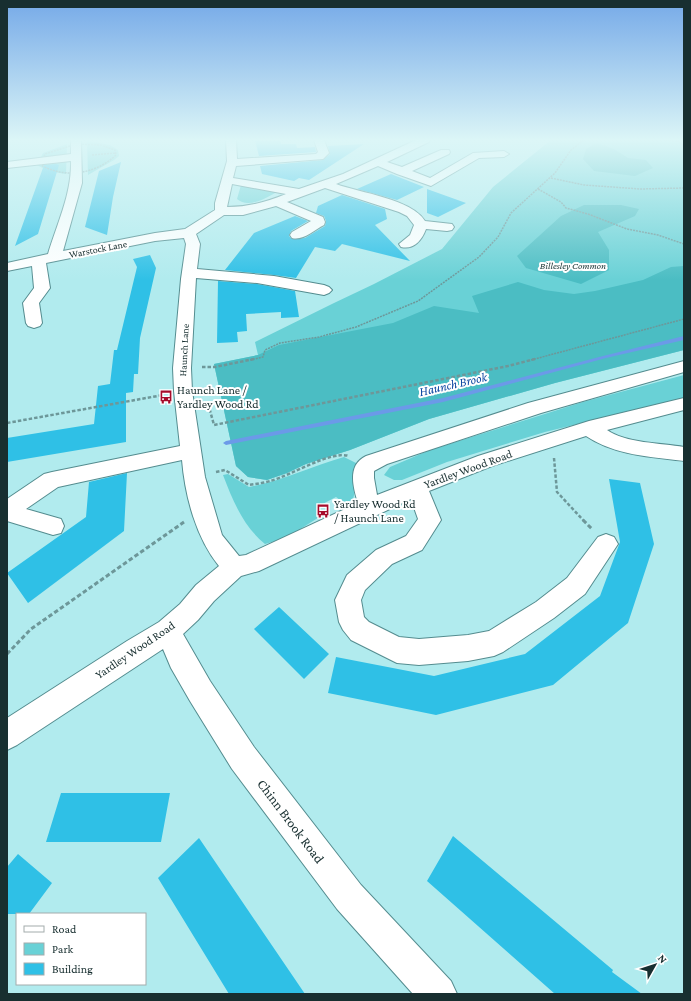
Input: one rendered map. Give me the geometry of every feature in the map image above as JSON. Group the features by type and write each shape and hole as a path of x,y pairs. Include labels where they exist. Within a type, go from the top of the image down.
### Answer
{"street":[{"path":"54,258 75,187"},
{"path":"221,210 221,203 225,187"},
{"path":"265,187 301,193"},
{"path":"189,233 221,210 251,210 318,187"},
{"path":"334,187 404,209 420,221 421,225 416,237 406,244"},
{"path":"276,202 318,220 319,222 297,235"},
{"path":"421,225 447,227"},
{"name":"Warstock Lane","path":"7,267 155,237 189,233"},
{"name":"Haunch Lane","path":"189,233 193,244 189,273 182,368 183,391 194,477 202,509 211,535 217,547 234,568"},
{"path":"34,323 31,303 42,288 38,261"},
{"path":"189,273 239,275 324,290"},
{"path":"371,507 365,490 363,472 368,464 387,456 503,417 637,377 684,366"},
{"name":"Yardley Wood Road","path":"7,735 136,650 168,631 189,612 205,593 234,568 258,561 371,507 417,487 486,461 589,428 684,404"},
{"path":"589,428 604,439 634,447 684,454"},
{"path":"53,526 14,514 7,510 52,480 191,451"},
{"path":"417,487 430,520 414,543 384,557 356,583 348,600 352,622 360,632 397,650 419,652 468,648 494,643 545,610 576,586 606,544"},
{"name":"Chinn Brook Road","path":"168,631 181,659 243,758 349,897 438,994"}],"path":[{"path":"182,368 215,367 263,356 264,350 280,343 319,337 356,328 418,301 480,257 498,237 510,213 541,187"},
{"path":"602,187 640,189 684,188"},
{"path":"538,189 561,202 566,208 588,214 627,229 658,235 684,244"},
{"path":"214,425 508,366 684,319"},
{"path":"7,423 163,395"},
{"path":"552,439 557,492 606,544"},
{"path":"194,477 225,470 249,485 271,480 320,461 343,454 368,464"},
{"path":"7,654 31,628 202,509"}],"green space":[{"path":"241,187 250,187 277,192 252,203 241,202 237,199"},
{"name":"Billesley Common","path":"493,187 684,187 684,350 555,383 429,419 350,450 306,464 267,480 248,477 236,466 214,364 258,355 255,342 442,249"},
{"path":"584,205 621,205 639,209 635,216 598,232 609,250 609,270 581,284 526,268 517,256 561,216"},
{"path":"684,266 684,350 555,383 429,419 350,450 306,464 267,480 248,477 236,466 214,364 258,355 279,345 393,323 434,306 479,313 472,296 518,282 544,290 574,294 595,291 643,280 671,267"},
{"path":"684,375 684,398 545,432 447,462 402,480 394,480 384,475 390,467 430,450 583,402"},
{"path":"344,457 360,465 353,500 345,504 336,497 317,507 321,516 286,538 265,544 257,537 245,521 235,504 223,475 228,474 249,487 273,481"}],"building":[{"path":"36,187 52,187 38,234 15,246"},
{"path":"95,187 115,187 107,235 85,227"},
{"path":"362,187 424,187 397,200 357,189"},
{"path":"427,189 466,203 438,217 427,213"},
{"path":"342,195 385,209 387,219 375,225 410,261 342,244 335,251 315,247 296,278 225,270 254,233 295,216 308,221 291,231 289,236 292,239 305,238 325,226 326,221 324,216 316,213 318,206"},
{"path":"150,255 156,268 140,338 138,374 134,374 133,392 126,393 126,442 7,462 7,438 94,424 98,386 110,384 114,350 117,350 137,267 133,259"},
{"path":"218,281 257,284 295,291 299,317 281,318 281,312 246,314 247,331 237,332 238,342 217,343"},
{"path":"127,473 124,531 28,603 7,573 86,517 89,482"},
{"path":"609,479 640,483 654,544 628,623 553,685 436,715 328,693 336,657 434,676 525,654 600,596 620,542"},
{"path":"279,607 329,654 304,679 254,629"},
{"path":"61,793 170,793 161,842 46,842"},
{"path":"453,836 613,970 612,972 642,994 555,994 427,881"},
{"path":"199,838 305,994 229,994 158,878"},
{"path":"18,854 52,883 30,913 7,914 7,867"}],"waterway":[{"name":"Haunch Brook","path":"226,443 443,400 605,357 684,338"}],"place":[{"name":"Haunch Lane / Yardley Wood Rd","path":"166,397"},
{"name":"Yardley Wood Rd / Haunch Lane","path":"323,511"}]}
